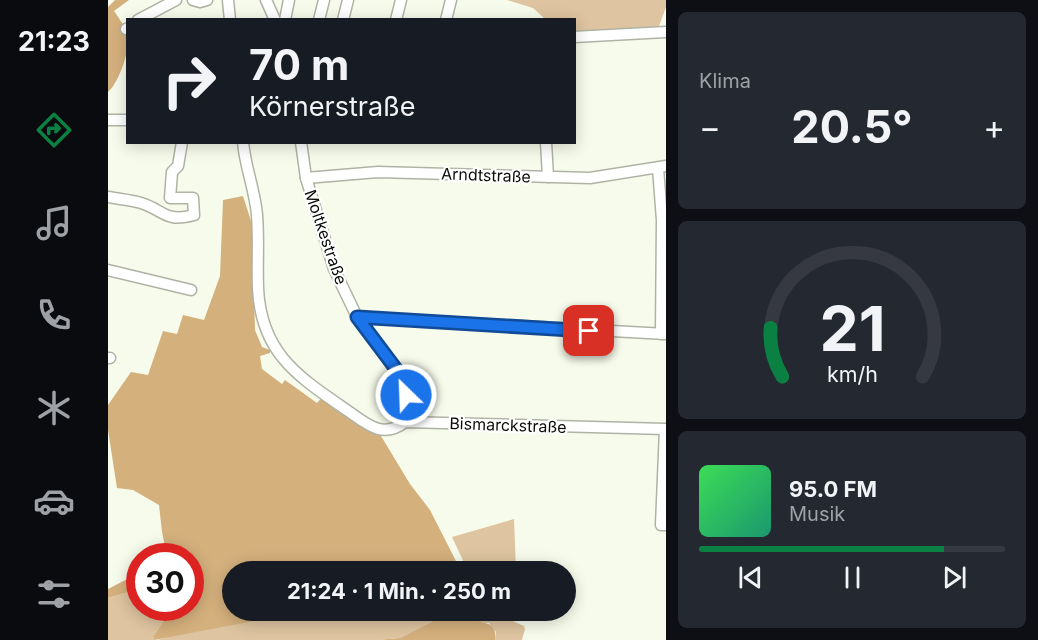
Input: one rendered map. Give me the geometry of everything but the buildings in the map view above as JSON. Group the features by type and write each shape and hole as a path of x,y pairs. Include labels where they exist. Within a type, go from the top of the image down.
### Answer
{"street":[{"path":"142,18 176,0"},
{"path":"193,0 200,2 207,0"},
{"path":"228,0 230,18"},
{"path":"266,0 274,18"},
{"path":"285,18 289,0"},
{"path":"320,18 324,0"},
{"path":"344,18 348,0"},
{"path":"396,18 401,0"},
{"path":"446,18 451,0"},
{"path":"576,37 666,32"},
{"path":"108,120 126,120"},
{"path":"108,197 142,203 167,217 183,218 194,215 193,198 170,198 172,172 178,166 182,144"},
{"name":"Bismarckstraße","path":"243,144 257,213 260,310 265,332 290,368 318,390 371,426 381,430 390,430 405,422 666,429 661,525 666,525"},
{"name":"Moltkestraße","path":"301,144 306,178 334,269 357,317 406,384 405,422"},
{"path":"546,144 548,177"},
{"path":"357,317 663,334 662,167"},
{"name":"Arndtstraße","path":"306,178 378,172 590,178 662,167"},
{"path":"108,270 191,290"}],"shaded area":[{"path":"115,0 129,0 114,11 126,30 126,55 120,73 108,92 108,7"},
{"path":"507,0 666,0 666,7 658,29 576,33 576,18 544,18 533,8"},
{"path":"243,196 252,224 255,330 262,347 270,350 270,353 260,356 262,369 282,384 285,380 317,403 322,397 381,436 410,484 430,510 456,561 222,561 222,621 253,621 154,640 153,637 163,621 204,621 204,543 164,543 159,505 133,490 117,488 108,430 108,405 131,372 148,375 163,331 177,334 183,315 204,320 220,276 223,200"},
{"path":"514,519 516,561 463,561 452,537"},
{"path":"126,580 126,593 108,598 108,589"},
{"path":"126,593 126,621 163,621 153,637 154,640 108,640 108,598"},
{"path":"249,621 432,621 400,638 375,640 157,640 182,633"},
{"path":"475,621 513,621 524,626 522,640 495,640 496,632 489,623"},
{"path":"478,621 493,627 495,640 375,640 400,638 431,622"}],"route":[{"path":"406,395 405,381 357,317 589,331"}]}
